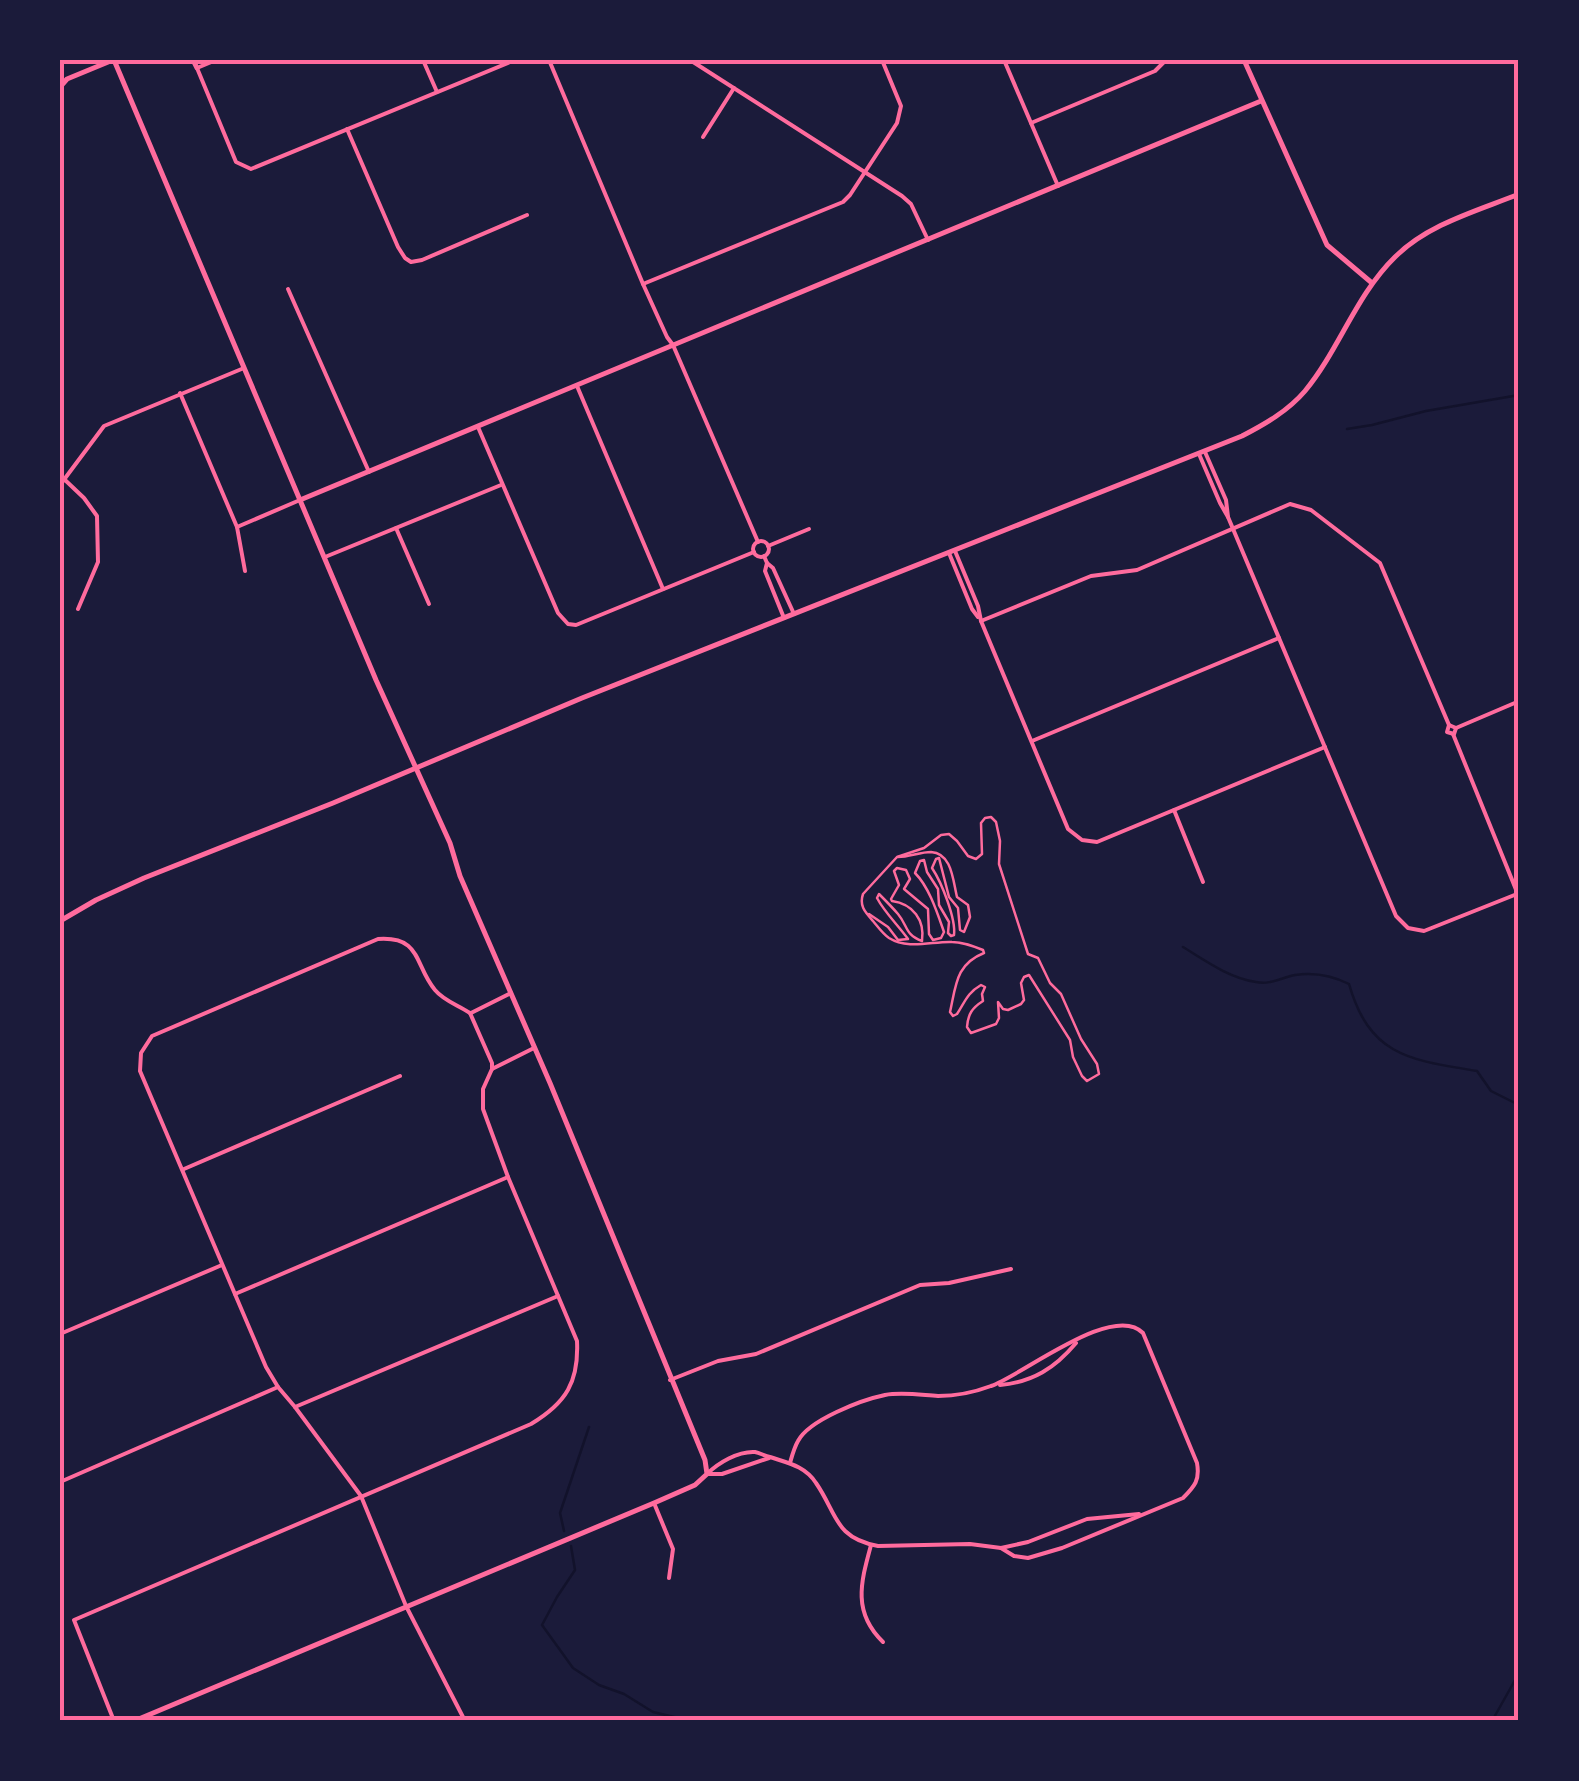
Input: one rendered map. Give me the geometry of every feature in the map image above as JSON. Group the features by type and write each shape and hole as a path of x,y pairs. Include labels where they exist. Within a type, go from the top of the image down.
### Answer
{"street":[{"path":"60,86 63,79 114,60 324,558 450,843 460,876 707,1474"},
{"path":"193,60 236,162 251,169 515,60"},
{"path":"197,68 216,60"},
{"path":"423,60 437,92"},
{"path":"549,60 758,542"},
{"path":"690,60 911,204 928,240"},
{"path":"643,284 848,198 902,112 882,60"},
{"path":"1004,60 1058,186"},
{"path":"1031,123 1149,74 1166,60"},
{"path":"1244,60 1327,245 1372,282"},
{"path":"703,138 734,88"},
{"path":"237,527 1262,101"},
{"path":"347,129 404,258 410,262 527,215"},
{"path":"60,921 144,878 1262,426 1302,394 1372,282 1398,254 1438,227 1519,194"},
{"path":"288,290 369,472"},
{"path":"60,485 104,426 244,368"},
{"path":"577,386 663,589"},
{"path":"180,393 237,527 245,571"},
{"path":"478,427 558,613 568,624 754,552"},
{"path":"1202,453 1396,916 1408,928 1424,931 1518,895 1452,734 1446,730 1516,702"},
{"path":"65,480 97,516 98,562 78,608"},
{"path":"324,558 501,484"},
{"path":"981,621 1091,576 1136,570 1290,504 1311,510 1380,563 1452,726"},
{"path":"396,528 429,604"},
{"path":"768,546 809,529"},
{"path":"754,552 764,556 769,551 765,542 758,542"},
{"path":"754,552 758,542"},
{"path":"952,552 972,609 981,621 1068,828 1082,840 1096,842 1324,747"},
{"path":"764,556 794,614"},
{"path":"767,564 765,571 784,618"},
{"path":"1032,741 1279,638"},
{"path":"1174,810 1203,882"},
{"path":"114,1721 74,1620 361,1496 531,1424 552,1411 572,1383 577,1368 577,1341 483,1109 483,1088 492,1062 470,1013 433,988 412,948 391,938 378,939 152,1036 141,1053 140,1072 266,1368 361,1496 406,1606 465,1721"},
{"path":"470,1013 511,992"},
{"path":"492,1069 534,1048"},
{"path":"182,1170 400,1076"},
{"path":"235,1294 508,1176"},
{"path":"60,1334 222,1265"},
{"path":"670,1380 718,1362 756,1354 920,1284 949,1283 1011,1269"},
{"path":"295,1407 560,1296"},
{"path":"995,1385 1037,1359 1110,1326 1136,1326 1143,1333 1200,1476 1183,1498 1062,1548 1028,1558 1014,1556 1002,1548"},
{"path":"790,1463 799,1438 820,1421 850,1408 886,1395 944,1396 1019,1383 1058,1363 1080,1340"},
{"path":"60,1482 278,1387"},
{"path":"134,1721 695,1484 718,1464 739,1455 755,1452 804,1470 816,1482 846,1534 871,1545 970,1544 1002,1548 1087,1520 1146,1513"},
{"path":"707,1474 722,1474 771,1458"},
{"path":"654,1502 673,1549 668,1578"},
{"path":"871,1545 862,1579 863,1615 883,1642"}],"path":[{"path":"990,817 996,822 1000,864 1028,954 1038,958 1060,994 1099,1074 1087,1081 1082,1076 1070,1040 1028,975 1022,983 1024,1000 1020,1004 1008,1010 998,1002 996,1024 971,1033 966,1027 967,1016 983,1001 985,986 981,984 971,990 953,1016 950,1012 958,974 983,950 950,941 900,943 890,939 865,914 860,901 863,894 896,857 924,848 948,834 968,856 976,859 982,854 981,823 990,817"},
{"path":"865,914 884,924 898,940 908,938 880,905 879,894 901,917 914,939 922,941 920,917 890,898 899,885 894,870 906,870 910,879 904,890 928,909 933,940 941,938 944,932 937,911 915,873 924,860 938,889 939,906 949,922 948,932 954,935 951,910 932,868 939,858 949,897 958,908 960,930 964,932 970,917 968,905 957,897 944,856 933,852 896,857"}],"waterway":[{"path":"1347,429 1519,395"},
{"path":"1183,947 1246,980 1266,983 1309,974 1349,984 1358,1008 1381,1041 1413,1058 1477,1071 1491,1091 1519,1105"},
{"path":"564,1531 560,1513 589,1427"},
{"path":"571,1546 575,1570 542,1625 573,1668 599,1685 624,1694 653,1712 691,1721"},
{"path":"1492,1721 1519,1673"}]}
